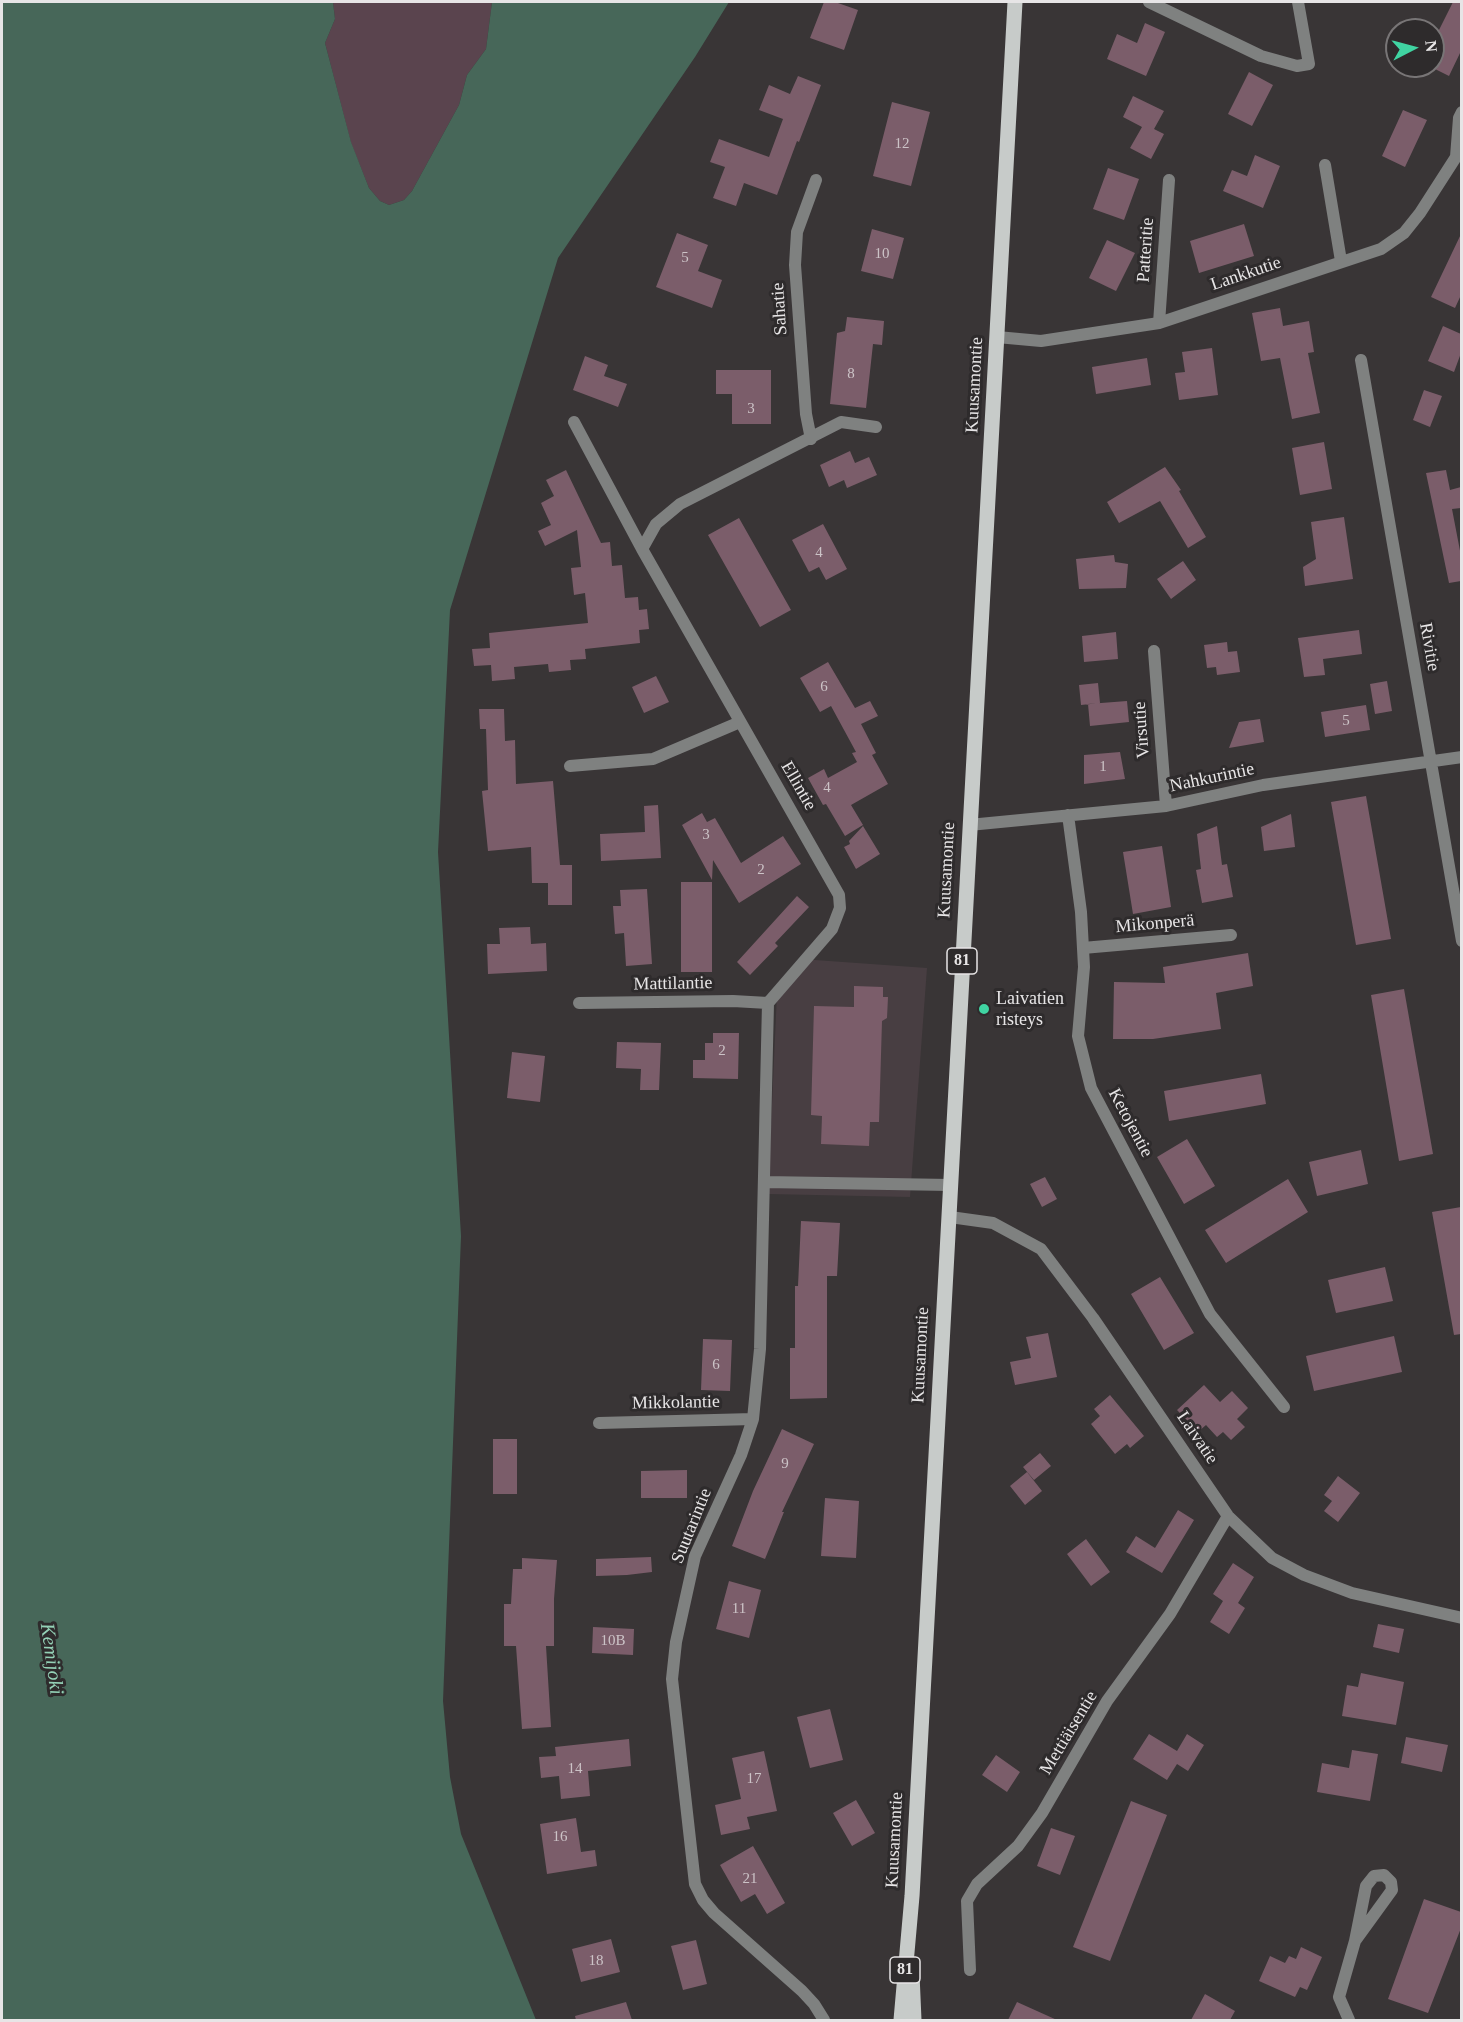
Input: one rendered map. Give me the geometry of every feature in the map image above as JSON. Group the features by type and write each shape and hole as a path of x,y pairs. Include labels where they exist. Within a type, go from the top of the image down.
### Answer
{"main road":[{"name":"Kuusamontie","path":"901,2020 910,1920 950,1217 969,825 1015,2"},
{"name":"Kuusamontie","path":"910,1920 914,2020"}],"street":[{"path":"1149,2 1261,56 1296,66 1309,64 1298,2"},
{"path":"1459,157 1461,112"},
{"name":"Lankkutie","path":"997,337 1041,341 1159,323 1381,249 1404,233 1459,157"},
{"path":"1325,165 1341,261"},
{"name":"Sahatie","path":"811,439 806,414 795,265 797,232 816,180"},
{"name":"Patteritie","path":"1159,323 1169,180"},
{"name":"Rivitie","path":"1361,360 1461,941"},
{"name":"Ellintie","path":"574,422 642,549 839,895 840,908 832,929 768,1003"},
{"path":"642,549 656,524 680,504 841,422 876,428"},
{"name":"Virsutie","path":"1154,651 1166,806"},
{"path":"570,766 653,759 740,722"},
{"name":"Nahkurintie","path":"969,825 1166,806 1263,785 1461,757"},
{"name":"Ketojentie","path":"1068,815 1081,912 1084,967 1078,1036 1091,1088 1210,1314 1284,1407"},
{"name":"Mikonperä","path":"1083,948 1231,935"},
{"name":"Mattilantie","path":"579,1003 733,1001 768,1003"},
{"path":"768,1003 764,1182 951,1185"},
{"name":"Suutarintie","path":"764,1182 760,1349 753,1419 741,1455 695,1556 676,1642 672,1679 695,1884 709,1906 802,1991 824,2020"},
{"name":"Laivatie","path":"950,1217 993,1222 1041,1249 1093,1318 1228,1516 1272,1558 1304,1575 1352,1593 1461,1618"},
{"name":"Mikkolantie","path":"599,1423 753,1419"},
{"name":"Mettiäisentie","path":"970,1970 967,1900 977,1884 1018,1846 1042,1813 1107,1701 1170,1614 1228,1516"},
{"path":"1349,2020 1339,1997 1355,1941 1366,1886 1374,1876 1384,1875 1390,1882 1392,1890 1355,1941"}],"shaded area":[{"path":"333,2 492,2 486,49 467,75 459,105 412,191 404,200 389,205 380,201 369,188 351,143 325,43 335,19"},
{"path":"801,959 927,968 910,1197 768,1194 777,993"}],"water":[{"name":"Kemijoki","path":"2,2 333,2 335,19 325,43 351,142 369,188 380,201 389,205 404,200 412,191 459,105 467,75 486,49 492,2 729,2 695,57 558,258 450,610 438,852 461,1236 443,1701 450,1777 461,1834 536,2020 2,2020"}],"building":[{"path":"824,2 835,2 858,10 844,50 810,38"},
{"path":"1453,2 1461,2 1461,51 1449,76 1445,74 1445,18"},
{"path":"1145,23 1165,32 1146,76 1107,59 1117,34 1137,43"},
{"path":"1249,72 1273,85 1252,126 1228,114"},
{"path":"798,76 821,85 777,195 744,183 736,206 713,198 725,167 710,162 719,139 769,157 783,119 759,110 769,85 790,94"},
{"path":"1133,96 1164,111 1154,129 1164,134 1151,159 1130,148 1142,127 1123,117"},
{"path":"892,102 930,112 911,186 873,176"},
{"path":"1403,110 1427,120 1405,167 1382,156"},
{"path":"1255,155 1280,166 1263,208 1223,191 1232,170 1247,176"},
{"path":"1108,168 1139,179 1124,220 1093,209"},
{"path":"1244,224 1254,256 1199,273 1190,241"},
{"path":"872,229 904,238 893,279 861,271"},
{"path":"677,233 708,245 698,271 722,280 712,308 656,287"},
{"path":"1461,234 1461,295 1455,308 1431,297"},
{"path":"1107,240 1135,253 1116,291 1089,278"},
{"path":"1280,308 1283,326 1309,321 1314,352 1308,353 1320,413 1292,419 1280,358 1261,361 1252,313"},
{"path":"847,317 884,321 882,345 873,344 866,408 830,404 837,333 845,331"},
{"path":"1443,326 1461,334 1461,353 1454,372 1428,361"},
{"path":"1212,348 1218,395 1179,400 1175,373 1185,372 1182,352"},
{"path":"585,356 608,365 604,376 627,384 618,407 573,390"},
{"path":"1147,358 1151,385 1096,394 1092,367"},
{"path":"716,370 771,370 771,424 732,424 732,394 716,394"},
{"path":"1424,390 1442,396 1430,427 1413,420"},
{"path":"1324,442 1332,489 1300,495 1292,448"},
{"path":"850,451 855,463 869,457 877,475 847,488 844,480 829,487 820,465"},
{"path":"1165,467 1181,490 1179,491 1206,537 1188,548 1160,501 1119,523 1107,502"},
{"path":"566,470 601,543 610,542 612,566 622,565 625,598 638,597 639,610 647,609 649,629 639,630 640,643 585,649 586,659 570,660 571,670 549,672 548,664 514,667 515,679 492,681 491,665 474,666 472,649 490,648 489,633 588,623 585,593 574,595 571,568 581,567 577,530 545,546 538,531 551,525 541,503 554,496 546,480"},
{"path":"1446,470 1450,490 1461,487 1461,508 1452,509 1461,556 1461,581 1449,583 1426,473"},
{"path":"1344,517 1353,579 1305,586 1303,567 1316,559 1311,522"},
{"path":"739,518 791,610 760,627 708,535"},
{"path":"823,524 847,569 826,580 819,567 809,572 792,540"},
{"path":"1114,555 1115,562 1128,564 1126,588 1079,589 1076,559"},
{"path":"1183,561 1196,580 1171,599 1157,579"},
{"path":"1359,630 1362,654 1323,659 1325,675 1304,677 1298,638"},
{"path":"1116,632 1118,659 1084,662 1082,636"},
{"path":"1227,642 1228,652 1237,651 1240,672 1217,675 1216,667 1207,668 1204,645"},
{"path":"828,662 855,708 870,701 878,716 861,724 876,753 872,755 888,784 851,805 863,825 845,836 826,804 823,805 808,778 824,769 828,778 857,762 852,753 856,752 831,706 820,712 800,678"},
{"path":"656,676 669,702 644,713 632,687"},
{"path":"1387,681 1392,711 1375,714 1370,684"},
{"path":"1098,683 1100,703 1081,705 1079,685"},
{"path":"1127,701 1129,722 1090,726 1088,704"},
{"path":"1366,705 1370,730 1325,737 1321,712"},
{"path":"479,709 504,709 505,741 515,740 516,784 553,781 560,865 572,865 572,905 548,905 548,883 532,883 531,847 488,851 482,791 488,790 486,729 480,729"},
{"path":"1260,719 1264,742 1229,748 1239,722"},
{"path":"1120,752 1125,779 1084,784 1084,755"},
{"path":"1366,796 1391,939 1356,945 1331,802"},
{"path":"658,805 661,858 601,861 600,834 645,832 644,806"},
{"path":"702,813 707,822 715,818 741,863 783,836 801,864 739,903 713,860 712,880 682,825"},
{"path":"1291,814 1295,847 1264,851 1261,827"},
{"path":"863,826 880,854 856,869 844,847 850,844 849,841"},
{"path":"1217,826 1222,865 1227,864 1233,897 1202,903 1196,870 1201,869 1197,834"},
{"path":"1162,846 1171,907 1133,914 1123,852"},
{"path":"681,882 712,882 712,972 681,972"},
{"path":"647,889 652,964 626,966 624,933 615,934 613,906 621,906 620,890"},
{"path":"797,896 809,907 775,943 778,946 750,975 737,962"},
{"path":"530,927 531,944 546,943 547,971 488,974 487,944 500,944 499,928"},
{"path":"1248,953 1253,986 1216,993 1221,1029 1153,1039 1113,1039 1114,982 1165,983 1163,967"},
{"path":"854,986 883,987 883,997 888,997 887,1018 882,1021 879,1122 870,1122 869,1146 821,1144 822,1116 811,1115 814,1006 854,1007"},
{"path":"1404,989 1433,1154 1399,1161 1371,995"},
{"path":"713,1033 739,1033 738,1079 693,1078 693,1060 705,1060 705,1043 713,1043"},
{"path":"617,1042 661,1043 659,1090 640,1090 641,1069 616,1068"},
{"path":"512,1052 545,1056 540,1102 507,1098"},
{"path":"1261,1074 1266,1104 1169,1121 1164,1091"},
{"path":"1187,1139 1215,1186 1184,1204 1157,1157"},
{"path":"1361,1150 1368,1184 1317,1196 1309,1162"},
{"path":"1045,1177 1057,1199 1042,1207 1030,1184"},
{"path":"1288,1179 1308,1212 1226,1263 1205,1230"},
{"path":"1461,1207 1461,1334 1454,1335 1432,1212"},
{"path":"801,1221 840,1223 837,1276 827,1276 827,1398 790,1399 790,1348 795,1348 795,1286 798,1286"},
{"path":"1385,1267 1393,1301 1336,1313 1328,1280"},
{"path":"1160,1277 1194,1333 1164,1350 1131,1294"},
{"path":"1048,1333 1057,1377 1015,1385 1010,1362 1031,1358 1026,1337"},
{"path":"1394,1336 1402,1372 1314,1391 1306,1356"},
{"path":"703,1339 732,1340 730,1391 701,1390"},
{"path":"1204,1385 1220,1402 1232,1391 1248,1408 1237,1419 1245,1427 1231,1440 1223,1432 1217,1437 1206,1425 1198,1432 1177,1410"},
{"path":"1110,1395 1144,1436 1130,1448 1127,1444 1115,1454 1091,1424 1100,1416 1094,1409"},
{"path":"782,1429 814,1444 782,1512 784,1512 765,1559 732,1546 753,1491"},
{"path":"493,1439 517,1439 517,1494 493,1494"},
{"path":"1040,1453 1051,1466 1034,1480 1023,1467"},
{"path":"687,1470 687,1498 641,1498 641,1471"},
{"path":"1027,1472 1042,1491 1025,1505 1010,1486"},
{"path":"1338,1476 1360,1493 1338,1522 1324,1511 1332,1501 1324,1495"},
{"path":"825,1498 859,1501 856,1558 821,1556"},
{"path":"1178,1510 1194,1520 1162,1573 1126,1552 1136,1536 1155,1548"},
{"path":"1086,1539 1110,1572 1091,1586 1067,1554"},
{"path":"651,1557 652,1572 596,1576 596,1559"},
{"path":"522,1558 557,1560 554,1646 546,1646 551,1727 522,1729 516,1646 504,1646 504,1604 511,1604 513,1569 522,1569"},
{"path":"1233,1563 1254,1577 1238,1603 1245,1608 1229,1634 1210,1622 1223,1601 1213,1594"},
{"path":"729,1581 761,1590 749,1638 716,1629"},
{"path":"1378,1624 1404,1629 1399,1653 1373,1647"},
{"path":"593,1627 634,1629 633,1655 592,1653"},
{"path":"1361,1673 1404,1682 1396,1725 1342,1716 1347,1685 1358,1687"},
{"path":"830,1709 843,1760 810,1768 797,1717"},
{"path":"1149,1734 1177,1751 1187,1734 1204,1745 1188,1771 1177,1764 1167,1780 1133,1759"},
{"path":"1406,1737 1448,1745 1442,1772 1401,1763"},
{"path":"629,1739 631,1766 588,1771 590,1796 561,1799 559,1776 541,1778 539,1757 556,1756 555,1747"},
{"path":"1352,1750 1378,1754 1370,1801 1317,1792 1322,1763 1349,1768"},
{"path":"764,1751 777,1811 747,1817 750,1829 721,1835 715,1805 741,1799 732,1758"},
{"path":"996,1755 1020,1772 1007,1792 982,1775"},
{"path":"856,1800 875,1833 852,1846 833,1813"},
{"path":"1131,1801 1167,1815 1110,1961 1073,1947"},
{"path":"576,1818 581,1852 595,1850 597,1866 547,1874 540,1824"},
{"path":"1051,1828 1075,1836 1060,1875 1037,1866"},
{"path":"753,1846 785,1903 767,1914 755,1894 741,1902 720,1865"},
{"path":"1424,1899 1461,1912 1461,1928 1428,2013 1388,1999"},
{"path":"611,1939 620,1972 581,1982 572,1949"},
{"path":"696,1940 707,1984 683,1990 671,1946"},
{"path":"1301,1947 1322,1957 1307,1990 1300,1987 1295,1997 1259,1981 1270,1956 1285,1963 1289,1956 1296,1959"},
{"path":"1205,1994 1235,2011 1230,2020 1191,2020"},
{"path":"626,2002 632,2020 576,2020 575,2016"},
{"path":"1017,2002 1057,2020 1008,2020"}],"place":[{"name":"Laivatien risteys","path":"984,1009"}]}
